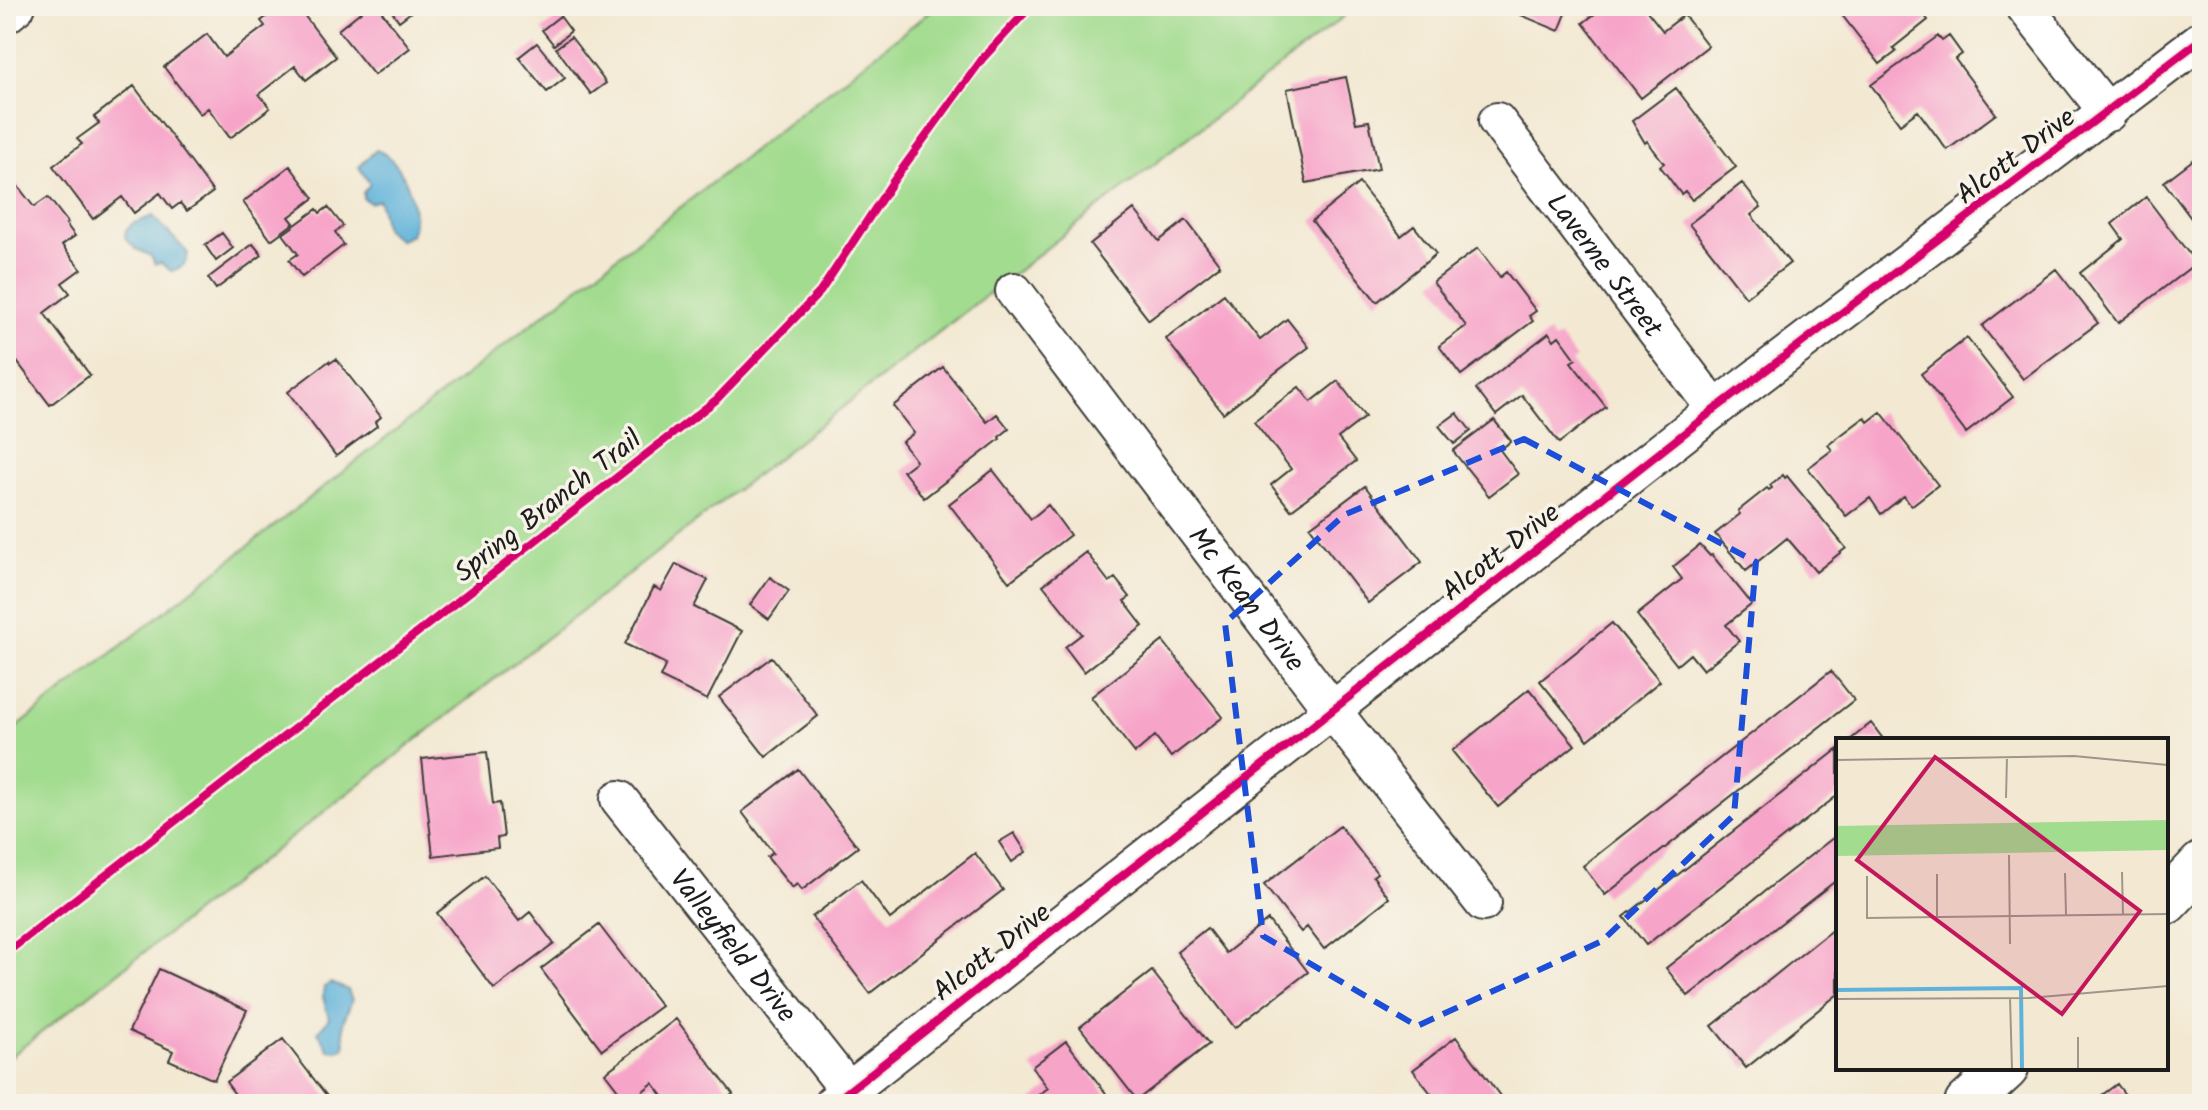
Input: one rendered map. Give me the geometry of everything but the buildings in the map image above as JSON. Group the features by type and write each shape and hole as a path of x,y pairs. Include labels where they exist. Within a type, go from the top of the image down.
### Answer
{"street":[{"path":"6,15 17,6"},
{"path":"2024,6 2108,113"},
{"name":"Alcott Drive","path":"840,1098 1715,409 2202,39"},
{"name":"Laverne Street","path":"1497,121 1715,409"},
{"name":"Mc Kean Drive","path":"1014,291 1483,903"},
{"name":"Valleyfield Drive","path":"619,799 840,1098"},
{"path":"2168,900 2202,864"},
{"path":"1967,1104 2004,1070"}],"highlighted area":[{"path":"1524,439 1756,562 1734,815 1602,941 1417,1026 1263,936 1225,623 1344,515"}],"green space":[{"path":"937,6 1357,6 6,1060 6,736"}],"water":[{"path":"376,150 395,163 412,199 414,224 411,235 399,240 385,229 379,200 370,203 363,198 370,184 359,167"},
{"path":"153,216 188,253 185,263 178,269 171,271 161,263 155,264 151,256 136,249 125,238 126,230 132,224"},
{"path":"331,983 348,990 352,1000 343,1022 345,1047 338,1051 329,1050 318,1032 329,1018 323,997 324,987"}],"cycle path":[{"name":"Spring Branch Trail","path":"6,953 716,400 820,292 894,180 983,58 1031,6"},
{"path":"832,1104 1715,409 2202,39"}]}
